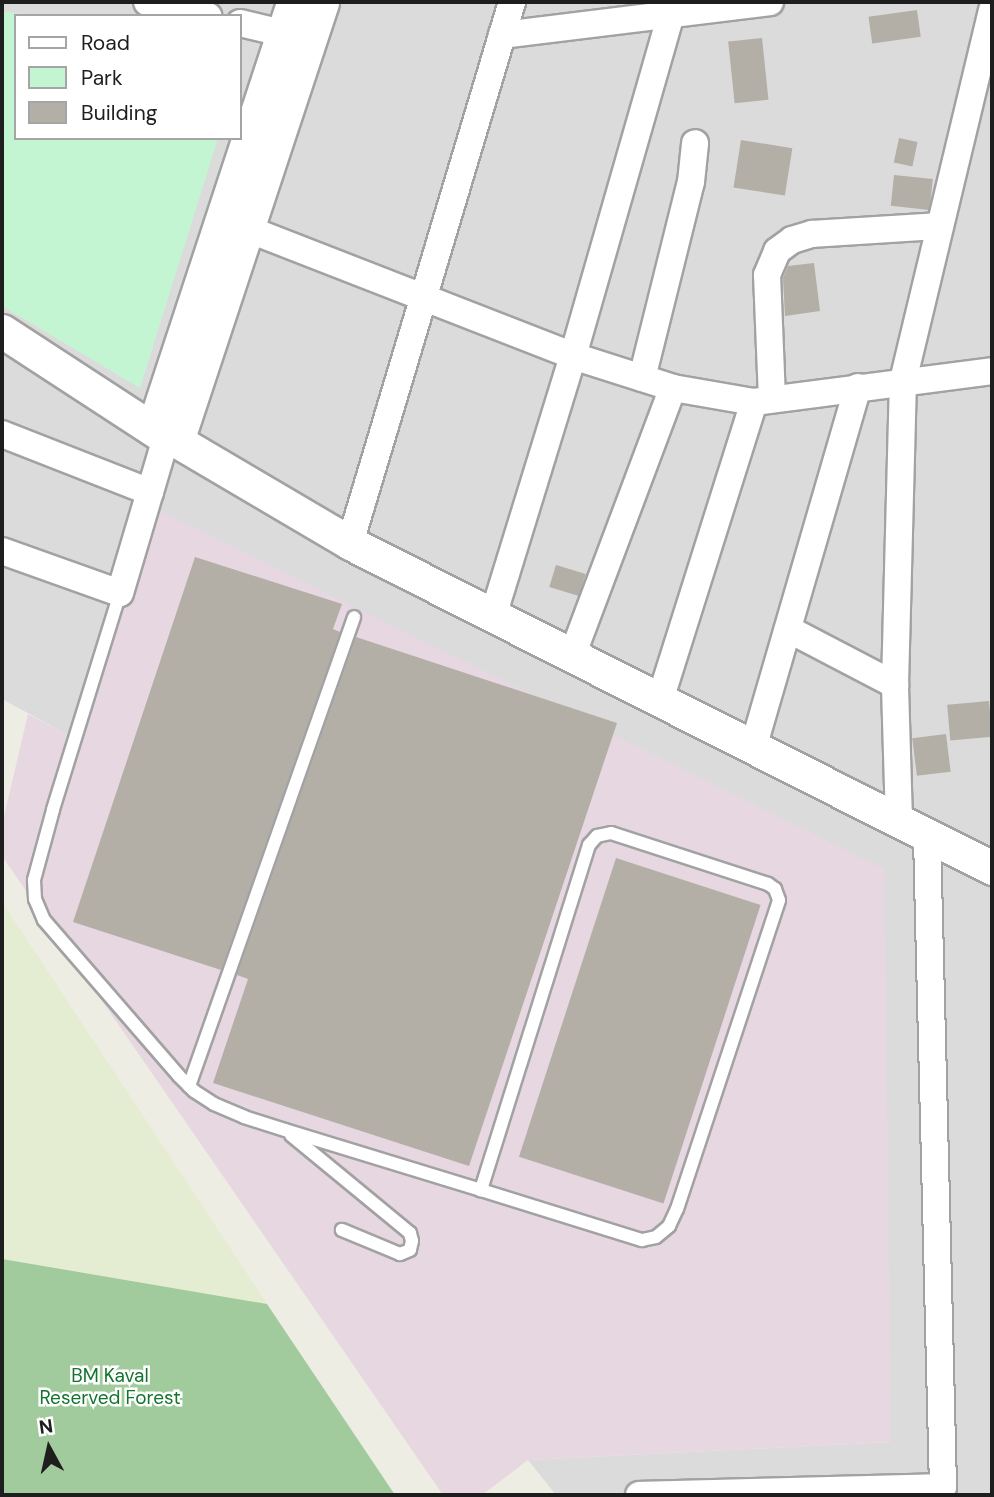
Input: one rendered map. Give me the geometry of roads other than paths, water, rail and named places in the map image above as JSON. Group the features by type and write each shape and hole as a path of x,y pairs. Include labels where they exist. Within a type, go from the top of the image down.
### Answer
{"street":[{"path":"147,2 199,14"},
{"path":"293,2 296,36"},
{"path":"2,551 120,593 165,436 296,36 322,2"},
{"path":"349,543 512,2"},
{"path":"502,35 770,2"},
{"path":"639,1495 943,1491 913,828 895,685 903,381 992,9"},
{"path":"493,616 573,356 671,14"},
{"path":"242,23 296,36"},
{"path":"642,378 691,183 695,143"},
{"path":"234,223 573,356 673,388 763,401 992,371"},
{"path":"660,700 763,401 767,275 777,251 792,240 812,234 940,226"},
{"path":"2,331 165,436 349,543 992,868"},
{"path":"754,748 858,387"},
{"path":"572,656 673,388"},
{"path":"2,434 150,492"},
{"path":"788,629 895,685"}],"lane":[{"path":"120,593 53,810 34,880 35,899 44,919 189,1086 224,1108 285,1130 642,1240 656,1237 669,1226 777,908 779,900 775,889 768,884 611,833 597,836 590,845 481,1190"},
{"path":"189,1086 354,617"},
{"path":"285,1130 410,1233 410,1250 400,1254 342,1230"}],"park label":[{"name":"BM Kaval Reserved Forest","path":"110,1387"}]}
